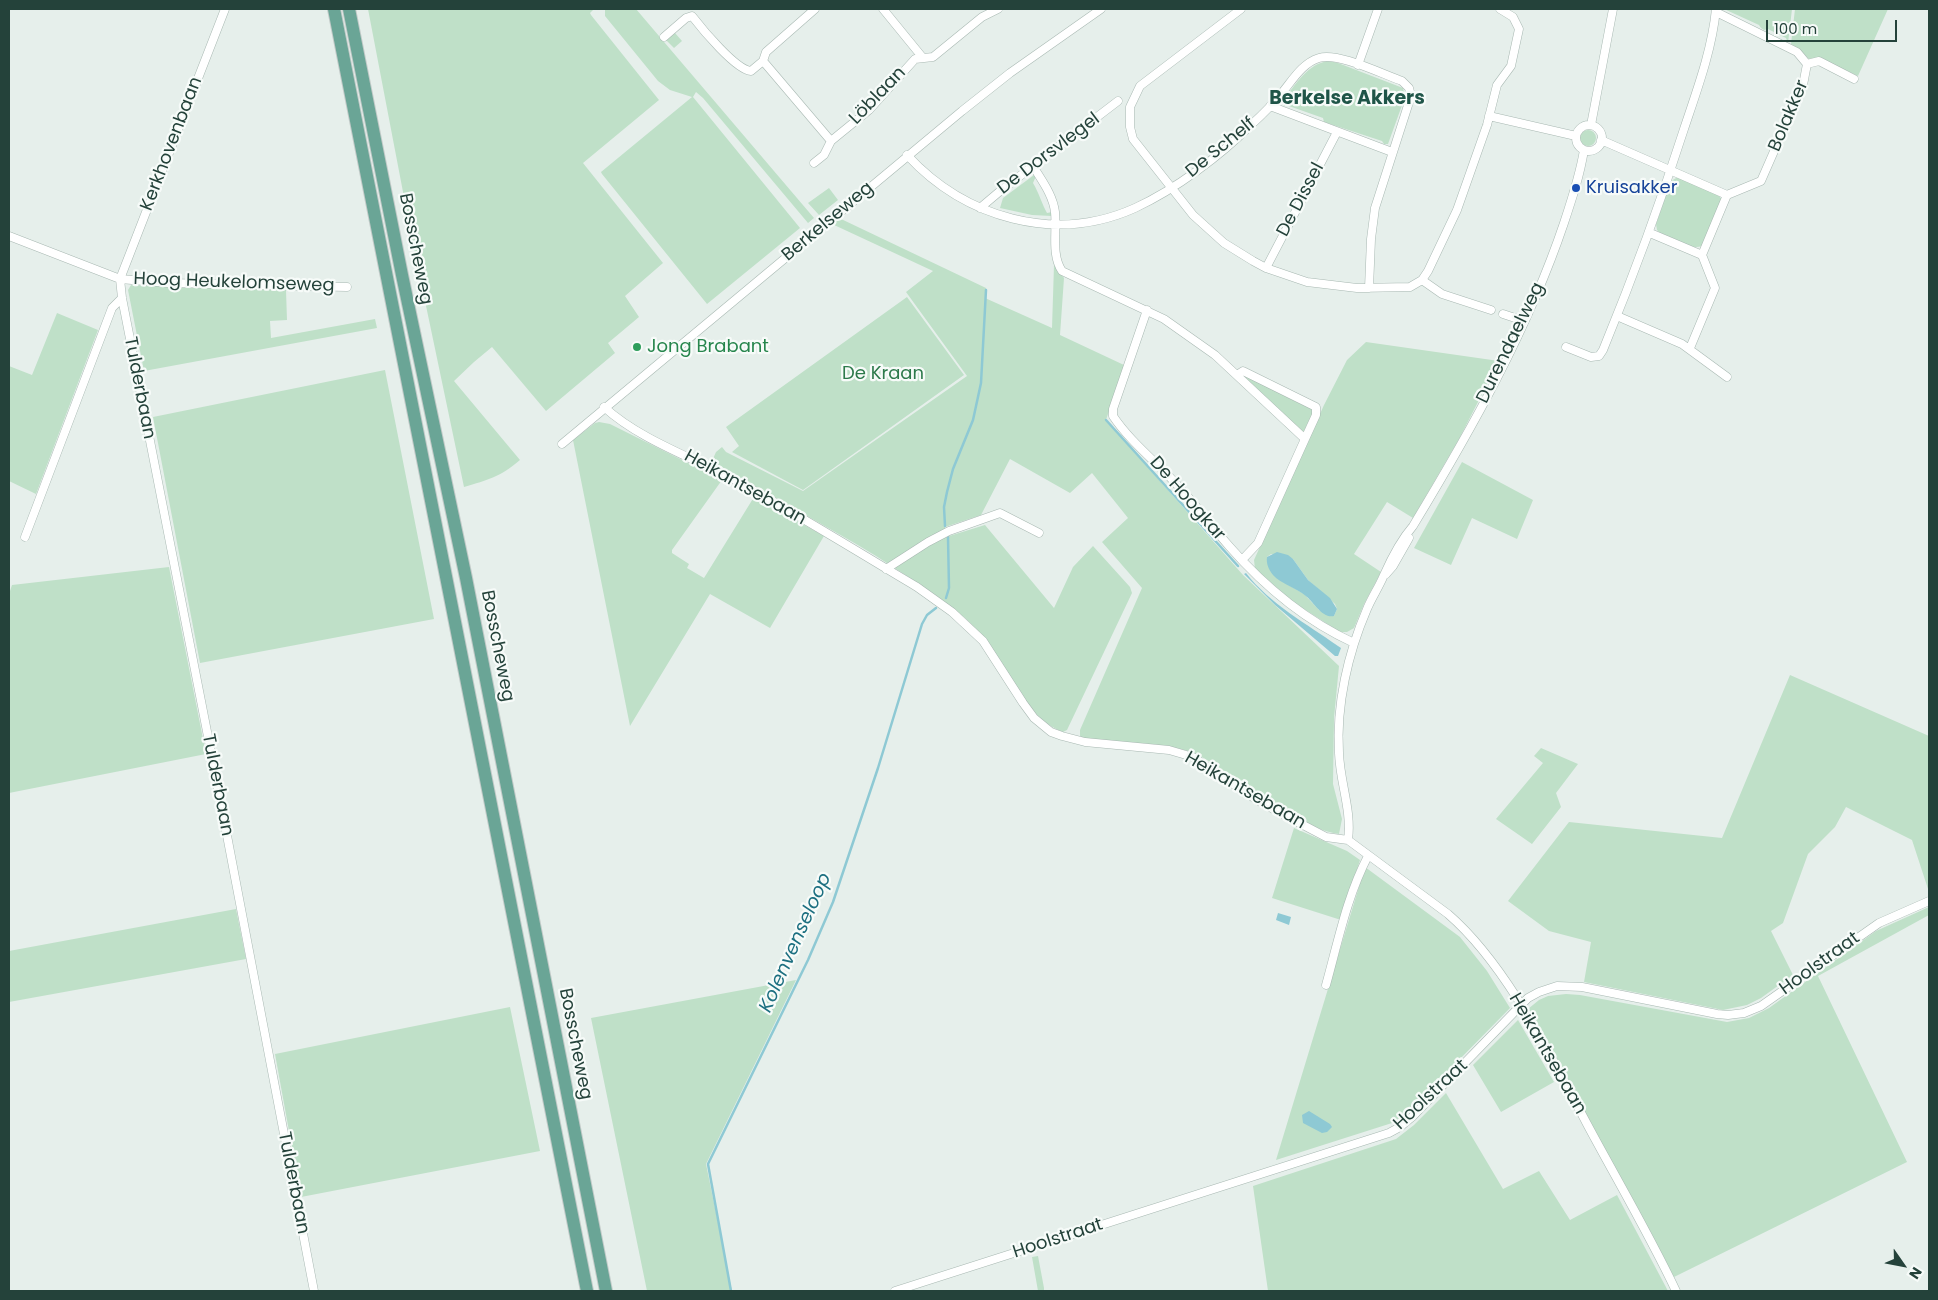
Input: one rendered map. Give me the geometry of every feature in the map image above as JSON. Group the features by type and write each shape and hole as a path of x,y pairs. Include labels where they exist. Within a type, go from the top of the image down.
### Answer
{"main road":[{"name":"Bosscheweg","path":"334,9 587,1291"},
{"name":"Bosscheweg","path":"349,9 400,266 468,588 606,1291"}],"street":[{"name":"Kerkhovenbaan","path":"120,279 225,9"},
{"path":"664,36 686,18 692,16 720,48 741,68 751,71 763,61 766,52 815,9"},
{"name":"Löblaan","path":"883,9 923,58"},
{"path":"923,58 933,58 982,17 998,9"},
{"name":"Berkelseweg","path":"562,444 907,156 1010,73 1101,9"},
{"path":"1241,9 1232,11 1140,86 1131,102 1129,116 1134,139 1170,188 1193,215 1208,230 1240,253 1266,268 1308,282 1370,288 1403,288 1422,280 1435,258 1460,204 1489,116 1497,85 1510,66 1519,29 1513,16 1500,9"},
{"path":"1358,65 1378,9"},
{"path":"1591,125 1613,9"},
{"path":"1566,347 1591,356 1599,356 1603,350 1650,233 1671,170 1711,46 1716,10 1797,52 1807,64"},
{"name":"De Schelf","path":"907,156 943,189 957,198 1000,216 1024,222 1055,224 1088,221 1114,215 1135,208 1170,188 1218,155 1270,106 1301,70 1313,60 1331,56 1402,81 1409,88 1410,102 1392,152"},
{"name":"Löblaan","path":"814,163 824,155 831,142 868,110 909,64 915,59 923,58"},
{"path":"763,61 831,142"},
{"name":"Bolakker","path":"1728,195 1761,181 1806,78 1807,64 1819,62 1854,79"},
{"name":"De Dorsvlegel","path":"980,208 1118,101"},
{"path":"1270,106 1392,152 1375,208 1371,239 1370,288"},
{"path":"1489,116 1576,136"},
{"path":"1591,125 1600,132 1601,140 1599,146 1594,150 1584,150 1577,143 1577,132 1582,127 1591,125"},
{"name":"De Dissel","path":"1266,268 1337,132"},
{"path":"1601,140 1728,195 1702,255 1715,288 1690,348"},
{"name":"Durendaelweg","path":"1348,840 1350,818 1341,774 1338,732 1345,682 1354,643 1368,606 1388,563 1413,526 1462,444 1524,321 1556,245 1573,195 1584,150"},
{"path":"1033,166 1047,188 1054,211 1056,260 1062,270 1164,319 1215,355 1305,439"},
{"path":"1650,233 1702,255"},
{"name":"Hoog Heukelomseweg","path":"9,236 120,279 169,283 347,287"},
{"name":"Tulderbaan","path":"120,279 122,298 314,1291"},
{"path":"1422,280 1442,294 1491,310"},
{"path":"25,537 112,308 122,298"},
{"name":"De Hoogkar","path":"1147,310 1113,409 1113,416 1186,494 1242,560 1261,579 1288,602 1317,622 1354,643"},
{"path":"1503,314 1524,321"},
{"path":"1617,316 1690,348 1727,377"},
{"path":"1237,376 1242,371 1316,407 1316,414 1258,543 1242,560"},
{"name":"Heikantsebaan","path":"604,407 623,423 733,479 935,599 977,634 1034,718 1051,732 1085,742 1169,750 1185,754 1200,761 1257,800 1288,817 1326,837 1348,840 1437,905 1462,926 1491,961 1521,1006 1622,1186 1676,1291"},
{"path":"886,569 949,531 1000,513 1039,533"},
{"path":"1326,985 1349,905 1368,856"},
{"name":"Hoolstraat","path":"895,1291 1389,1133 1412,1117 1528,998 1540,992 1557,986 1582,987 1717,1014 1744,1013 1771,999 1879,923 1929,901"}],"green space":[{"path":"368,9 594,9 590,13 591,15 659,100 583,163 663,263 625,296 639,317 608,343 615,353 546,411 492,347 454,381 520,460 493,477 464,487 412,239"},
{"path":"605,9 636,9 814,218 808,223 696,92 693,97 800,228 707,304 601,172 692,97 670,90 658,81 605,16"},
{"path":"1724,9 1792,9 1788,43 1786,38 1768,29 1764,30 1759,25"},
{"path":"1795,9 1888,9 1858,76 1820,58 1809,59 1791,44"},
{"path":"675,33 682,41 674,48 666,40"},
{"path":"1329,61 1403,88 1405,97 1388,144 1324,122 1323,118 1284,106 1283,101 1308,70"},
{"path":"1588,130 1596,138 1588,146 1580,138"},
{"path":"1034,175 1036,176 1033,183 1047,213 1052,212 1052,216 1032,215 1000,208 1003,198"},
{"path":"1678,177 1718,194 1722,200 1702,246 1692,247 1686,245 1675,241 1657,230 1656,224 1671,181"},
{"path":"829,188 838,200 819,215 808,203"},
{"path":"839,218 986,288 985,298 1052,328 1054,265 1064,278 1060,335 1124,365 1106,420 1243,575 1339,666 1334,718 1333,784 1342,819 1339,834 1328,832 1286,812 1197,754 1170,747 1141,743 1085,740 1080,736 1080,730 1142,588 1102,542 1128,518 1092,473 1070,493 1010,459 981,515 945,527 946,537 985,525 1054,608 1073,567 1093,546 1130,587 1132,593 1067,730 1063,732 1052,727 1042,719 1026,702 1000,660 980,633 955,610 876,556 712,461 716,452 722,447 726,452 803,491 967,376 906,292 933,271 832,224"},
{"path":"131,285 286,290 287,320 270,321 271,338 375,319 377,328 144,371 128,290"},
{"name":"De Kraan","path":"907,297 964,375 803,490 732,452 739,446 726,427"},
{"path":"57,313 98,330 36,494 9,481 9,366 32,375"},
{"path":"1366,342 1499,361 1459,439 1413,518 1387,502 1354,554 1381,572 1354,628 1347,632 1340,632 1293,602 1255,569 1254,560 1324,405 1347,360","holes":["1271,554 1293,559 1308,580 1335,604 1337,609 1334,616 1319,610 1304,594 1280,580 1267,561 1267,557"]},
{"path":"385,370 434,619 200,663 153,417"},
{"path":"1245,377 1312,408 1313,414 1304,431 1300,431"},
{"path":"599,422 610,424 722,480 672,550 672,553 689,564 687,568 704,578 754,497 824,536 770,628 710,594 630,726 573,440"},
{"path":"1462,462 1533,500 1517,539 1472,518 1451,565 1414,548"},
{"path":"169,567 206,754 9,793 9,594 12,585"},
{"path":"1790,675 1929,736 1929,892 1912,840 1846,807 1835,827 1808,854 1783,923 1771,931 1793,975 1761,998 1747,1005 1723,1010 1584,982 1591,942 1549,931 1508,901 1569,822 1722,838"},
{"path":"1541,748 1578,764 1556,793 1561,807 1532,844 1496,819 1543,763 1534,756"},
{"path":"1294,828 1347,851 1360,860 1341,920 1272,898"},
{"path":"1365,867 1460,937 1487,971 1510,1008 1406,1114 1392,1123 1276,1160"},
{"path":"1929,907 1929,915 1818,976 1907,1162 1674,1277 1528,1009 1539,1000 1548,996 1566,994 1727,1022 1749,1018 1769,1008 1876,931"},
{"path":"236,909 246,959 9,1002 9,951"},
{"path":"796,980 706,1164 732,1291 647,1291 591,1018"},
{"path":"510,1007 540,1151 301,1197 275,1054"},
{"path":"1518,1020 1554,1082 1501,1112 1473,1065"},
{"path":"1446,1093 1503,1189 1539,1171 1570,1220 1617,1195 1668,1291 1268,1291 1253,1186 1396,1139 1414,1125"},
{"path":"1038,1256 1044,1291 1038,1291 1032,1257"}],"water":[{"path":"1277,552 1288,555 1293,559 1308,580 1330,598 1337,609 1334,616 1322,613 1307,597 1273,575 1268,567 1267,557"},
{"path":"1246,573 1277,604 1341,648 1338,656 1335,656 1275,605 1244,574"},
{"path":"1278,913 1291,917 1289,925 1276,920"},
{"path":"1309,1111 1332,1127 1327,1132 1322,1133 1303,1123 1302,1115"}],"waterway":[{"name":"Kolenvenseloop","path":"945,526 944,507 947,492 953,469 973,420 981,383 986,290"},
{"path":"1106,420 1238,566"},
{"name":"Kolenvenseloop","path":"946,598 949,588 948,537"},
{"name":"Kolenvenseloop","path":"731,1291 708,1164 808,960 833,902 878,768 922,624 927,615 936,608"}],"place":[{"name":"Kruisakker","path":"1576,188"},
{"name":"Jong Brabant","path":"637,347"}],"district":[{"name":"Berkelse Akkers","path":"1347,99"}]}
